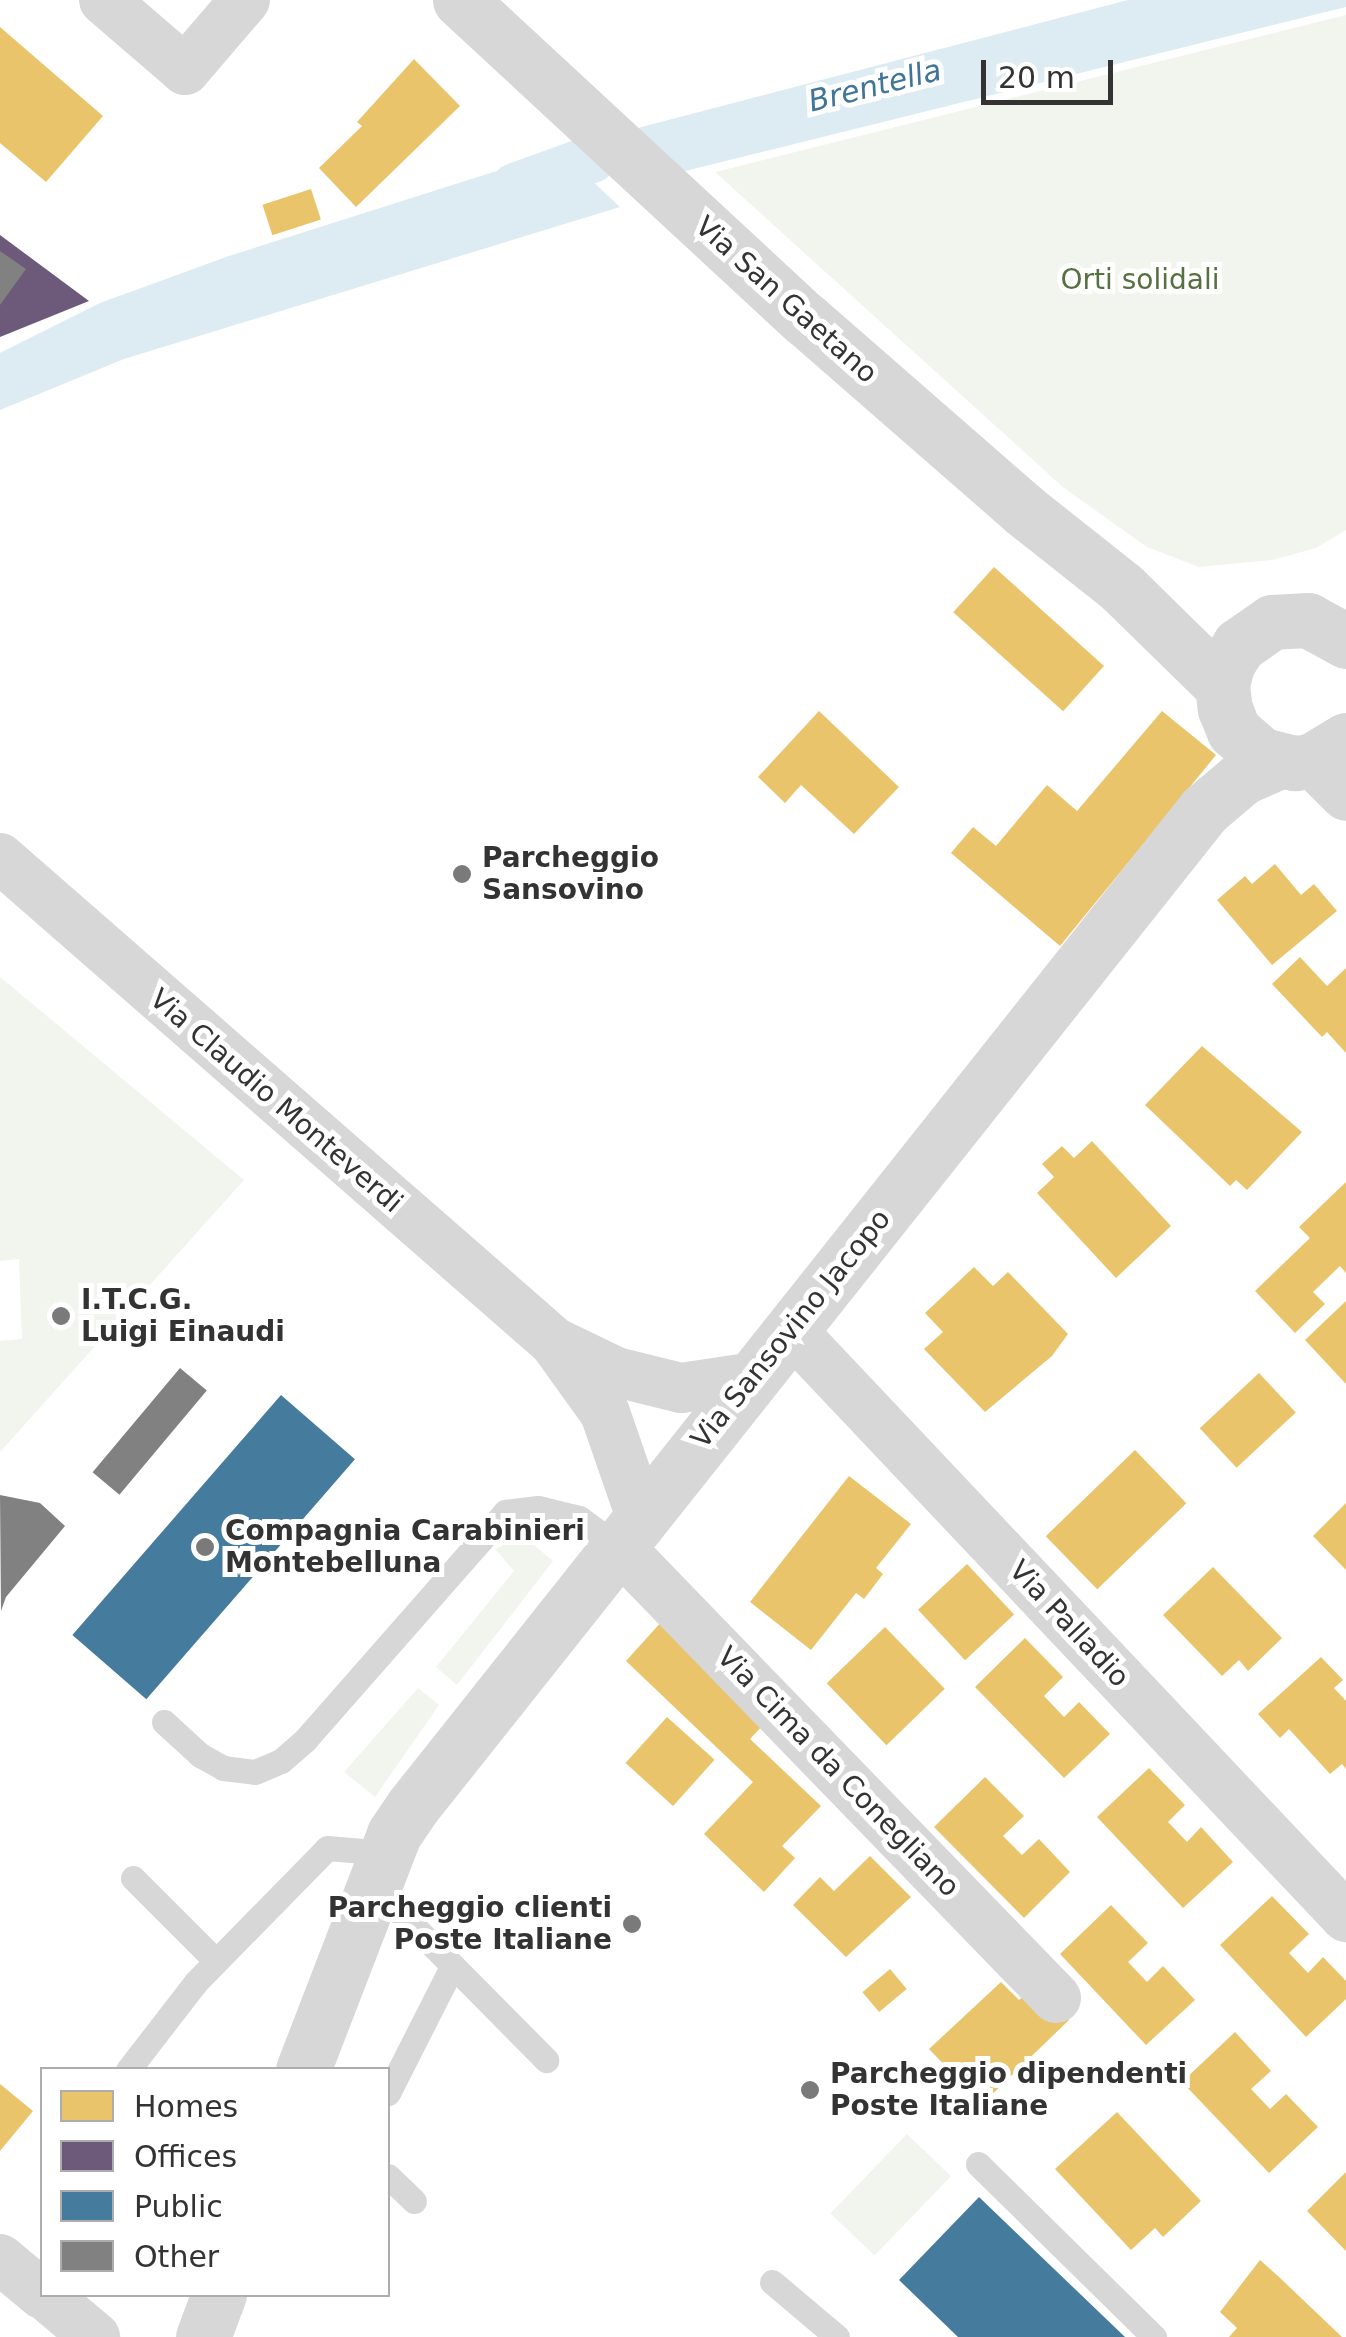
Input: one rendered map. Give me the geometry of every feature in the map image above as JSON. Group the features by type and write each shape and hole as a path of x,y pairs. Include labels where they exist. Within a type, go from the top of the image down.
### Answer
{"street":[{"path":"104,0 185,70 245,0"},
{"name":"Via San Gaetano","path":"460,0 805,319 1025,510 1122,588 1228,709 1262,755 1321,764"},
{"name":"Via San Gaetano","path":"1122,588 1314,622"},
{"name":"Via Sansovino Jacopo","path":"1204,810 1225,764 1227,664 1314,622"},
{"name":"Via Sansovino Jacopo","path":"304,2067 380,1869 412,1806 1204,810 1242,777 1321,764"},
{"name":"Via Claudio Monteverdi","path":"0,858 554,1342 604,1413 630,1532"},
{"name":"Via Palladio","path":"791,1330 1346,1917"},
{"name":"Via Claudio Monteverdi","path":"554,1342 616,1372 681,1388 754,1377"},
{"name":"Via Cima da Conegliano","path":"630,1532 1056,1998"},
{"path":"0,2259 40,2292"},
{"path":"47,2297 95,2337"},
{"path":"203,2337 218,2297"}],"lane":[{"path":"164,1722 200,1755 223,1768 255,1772 280,1761 304,1740 505,1512 538,1508 630,1532"},
{"path":"130,2067 216,1961 327,1848 380,1869 452,1968 546,2060"},
{"path":"133,1878 216,1961"},
{"path":"390,2089 452,1968"},
{"path":"978,2164 1154,2337"},
{"path":"390,2178 414,2201"},
{"path":"772,2282 837,2337"}],"green space":[{"name":"Orti solidali","path":"1346,15 1346,530 1316,548 1272,560 1199,567 1147,547 1064,488 715,172"},
{"name":"I.T.C.G. Luigi Einaudi","path":"0,977 244,1180 0,1452 0,1341 22,1339 19,1259 0,1261"},
{"path":"523,1536 553,1561 457,1685 436,1667 514,1571 495,1549"},
{"path":"418,1688 439,1705 375,1797 344,1772"},
{"path":"907,2134 951,2176 874,2256 831,2213"}],"water":[{"name":"Brentella","path":"1128,0 1346,0 1346,7 681,172 634,129"},
{"path":"560,151 620,207 124,359 0,410 0,353 100,303 229,256"}],"building: Homes":[{"path":"0,27 103,116 46,182 0,143"},
{"path":"414,59 460,106 356,207 319,168 362,126 357,122"},
{"path":"311,189 321,219 272,235 262,205"},
{"path":"994,567 1104,666 1063,711 953,612"},
{"path":"819,711 899,787 854,834 801,785 785,803 758,777"},
{"path":"1162,711 1216,755 1060,946 951,853 973,827 996,846 1047,785 1077,811"},
{"path":"1275,864 1301,895 1314,884 1337,911 1272,965 1217,900 1245,876 1252,884"},
{"path":"1300,957 1327,986 1346,968 1346,1053 1327,1032 1322,1037 1272,984"},
{"path":"1202,1046 1302,1132 1247,1190 1236,1180 1230,1186 1145,1105"},
{"path":"1092,1141 1171,1226 1116,1278 1037,1193 1054,1177 1042,1164 1062,1146 1074,1158"},
{"path":"1346,1182 1346,1273 1340,1266 1313,1292 1325,1304 1295,1333 1255,1291 1310,1238 1299,1227"},
{"path":"974,1267 993,1286 1008,1272 1068,1334 1052,1356 985,1412 924,1349 943,1332 925,1313"},
{"path":"1346,1301 1346,1384 1305,1340"},
{"path":"1259,1373 1296,1412 1237,1468 1200,1428"},
{"path":"1135,1450 1186,1503 1097,1589 1046,1536"},
{"path":"849,1476 911,1524 876,1568 883,1574 864,1599 856,1593 811,1650 750,1602"},
{"path":"1346,1503 1346,1570 1313,1536"},
{"path":"967,1564 1014,1614 965,1660 918,1610"},
{"path":"1213,1567 1282,1638 1248,1671 1239,1660 1222,1676 1163,1615"},
{"path":"663,1620 776,1711 750,1739 821,1806 782,1846 795,1858 764,1892 704,1834 753,1782 626,1661"},
{"path":"885,1627 945,1689 886,1745 827,1683"},
{"path":"1025,1638 1063,1677 1044,1696 1064,1717 1079,1702 1110,1734 1064,1778 975,1687"},
{"path":"1321,1657 1343,1680 1334,1688 1346,1701 1346,1769 1342,1764 1330,1774 1289,1729 1280,1738 1258,1714"},
{"path":"667,1717 715,1760 673,1806 626,1763"},
{"path":"1149,1768 1185,1805 1168,1822 1187,1842 1201,1827 1233,1862 1183,1908 1097,1817"},
{"path":"985,1777 1024,1816 1003,1836 1022,1855 1039,1839 1070,1872 1024,1918 934,1827"},
{"path":"870,1856 911,1897 846,1957 793,1905 820,1877 834,1891"},
{"path":"1272,1896 1309,1934 1289,1953 1308,1973 1323,1957 1346,1981 1346,1999 1306,2037 1220,1945"},
{"path":"1111,1905 1148,1943 1128,1962 1147,1982 1163,1966 1195,2000 1146,2045 1060,1954"},
{"path":"890,1969 907,1989 879,2012 862,1992"},
{"path":"1001,1982 1019,2000 1035,1985 1069,2020 982,2104 929,2049"},
{"path":"1235,2032 1271,2071 1251,2089 1270,2109 1286,2094 1318,2127 1269,2173 1182,2082"},
{"path":"0,2084 33,2111 0,2151"},
{"path":"1117,2112 1201,2201 1163,2237 1155,2228 1131,2250 1055,2169"},
{"path":"1346,2172 1346,2251 1307,2211"},
{"path":"1260,2260 1342,2337 1229,2337 1237,2328 1220,2312"}],"building: Offices":[{"path":"0,235 89,301 0,337"}],"building: Public":[{"path":"281,1395 355,1459 146,1699 72,1635"},
{"path":"979,2197 1125,2337 958,2337 899,2280"}],"building: Other":[{"path":"0,251 26,269 0,305"},
{"path":"180,1368 207,1390 119,1495 93,1472"},
{"path":"0,1495 40,1503 65,1526 6,1597 1,1611"}],"waterway":[{"path":"515,187 592,159"}],"place":[{"name":"Parcheggio Sansovino","path":"462,874"},
{"name":"I.T.C.G. Luigi Einaudi","path":"61,1316"},
{"name":"Compagnia Carabinieri Montebelluna","path":"205,1547"},
{"name":"Parcheggio clienti Poste Italiane","path":"632,1924"},
{"name":"Parcheggio dipendenti Poste Italiane","path":"810,2090"}]}
